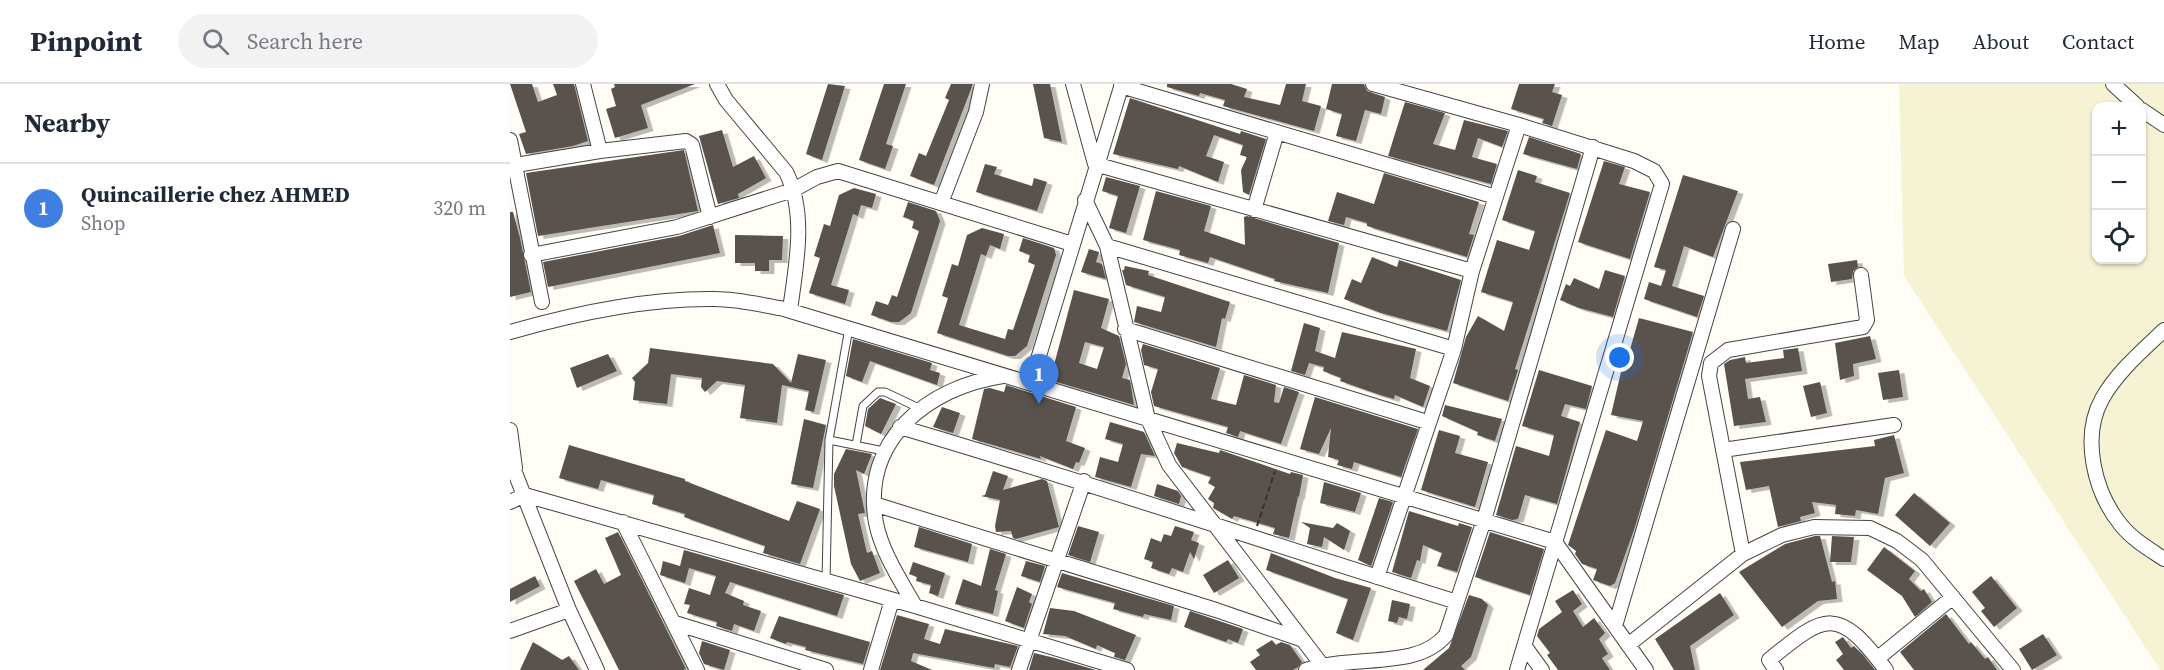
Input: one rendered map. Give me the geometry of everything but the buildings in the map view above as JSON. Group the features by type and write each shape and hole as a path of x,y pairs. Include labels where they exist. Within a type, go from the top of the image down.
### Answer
{"street":[{"path":"583,84 600,151"},
{"path":"717,84 726,100 786,172 794,190 798,216 797,254 790,310"},
{"path":"941,203 976,112 982,84"},
{"path":"1073,84 1095,164"},
{"path":"1373,84 1593,147 1647,166 1658,176 1662,184 1555,542 1526,648 1517,670"},
{"path":"2113,84 2133,102"},
{"path":"1031,382 1095,164 1121,85 1496,197"},
{"path":"2146,113 2164,124"},
{"path":"1377,577 1427,422 1454,349 1472,271 1519,125"},
{"path":"1254,210 1277,132"},
{"path":"510,140 542,302"},
{"path":"516,165 600,151 689,142 710,217"},
{"path":"1306,670 1322,665 1415,666 1439,648 1484,520 1593,147"},
{"path":"1095,164 1472,271"},
{"path":"531,255 677,227 794,190 817,177 838,171 1072,244"},
{"path":"1085,200 1107,246 1148,419 1169,465 1322,665"},
{"path":"1615,626 1732,229"},
{"path":"1107,246 1454,349"},
{"path":"1743,554 1709,376 1711,363 1728,350 1863,327 1867,320 1861,275"},
{"path":"510,332 568,315 678,300 718,299 790,310 1555,542 1646,670"},
{"path":"1125,329 1427,422"},
{"path":"2164,330 2130,362 2101,401 2094,422 2092,452 2096,477 2121,525 2164,560"},
{"path":"915,606 886,553 876,525 874,504 876,473 884,451 900,427 942,395 971,383 1007,375"},
{"path":"1723,450 1894,425"},
{"path":"900,427 1084,481 1215,527 1254,537 1456,602"},
{"path":"510,430 513,465 569,610 597,670"},
{"path":"1019,670 1027,641 1084,481"},
{"path":"510,502 525,495 915,606 1127,670"},
{"path":"874,504 1303,640"},
{"path":"623,522 697,670"},
{"path":"1628,645 1743,554 1782,535 1814,527 1870,528 1897,541 1922,560 2013,670"},
{"path":"1878,658 1953,597"},
{"path":"872,670 892,600"},
{"path":"510,631 569,610"},
{"path":"675,623 826,670"},
{"path":"1769,667 1810,628 1833,623 1846,627 1861,638 1886,670"},
{"path":"1526,648 1542,670"}],"lane":[{"path":"826,581 829,440 849,328"},
{"path":"856,445 863,406 872,395 885,392 921,409"},
{"path":"829,440 884,451"}],"path":[{"path":"1254,537 1279,458"}],"shaded area":[{"path":"1899,84 2164,84 2164,670 2160,670 1904,276"}],"place":[{"name":"Quincaillerie chez AHMED","path":"1039,404"}]}
